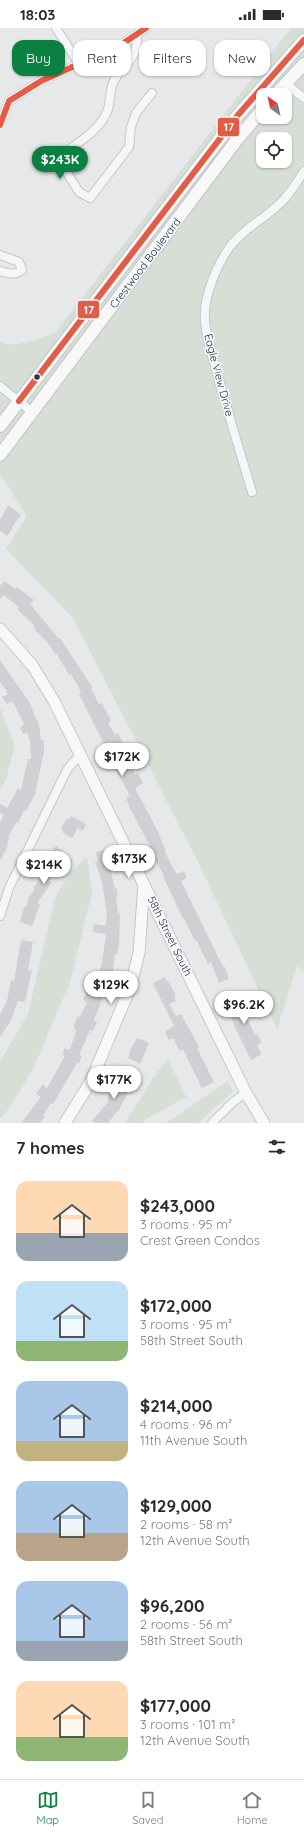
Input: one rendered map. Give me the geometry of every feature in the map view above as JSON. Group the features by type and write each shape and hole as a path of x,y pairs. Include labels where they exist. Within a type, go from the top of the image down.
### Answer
{"main road":[{"name":"Crestwood Boulevard","path":"0,426 238,116 304,40"},
{"path":"281,88 304,64"},
{"path":"274,74 285,83"},
{"name":"Crestwood Boulevard","path":"0,455 239,137 256,117"}],"street":[{"path":"56,28 73,56"},
{"path":"128,40 146,28"},
{"path":"137,34 137,47 133,57 115,77 111,86 108,110 90,134 62,154 61,164 79,192 90,198 99,188 129,147 131,127 136,113 152,93"},
{"path":"0,125 9,101 41,81 73,66"},
{"path":"285,83 304,98"},
{"name":"Eagle View Drive","path":"252,492 208,342 205,318 212,284 219,263 232,244 246,230 276,208 290,193 304,171"},
{"path":"0,255 19,262 22,270 19,273 12,274 0,271"},
{"path":"0,386 32,412"},
{"name":"58th Street South","path":"0,628 21,651 40,676 82,756 246,1093 264,1123"},
{"path":"0,916 12,882 67,770 74,761 82,756"},
{"path":"65,1123 90,1081 130,988 139,953 144,884"},
{"path":"212,1123 233,1102 246,1093"}],"shaded area":[{"path":"291,28 304,28 304,971 297,966 277,1029 198,862 73,618 6,549 27,516 0,474 0,342 6,344 19,344 55,333 254,76 270,76 270,55"},
{"path":"0,708 15,746 6,779 0,790"},
{"path":"87,857 92,893 70,982 33,1069 10,1107 0,1119 0,1062 28,1014 55,898 70,873"},
{"path":"168,1059 186,1097 146,1119 143,1123 125,1123 153,1078"},
{"path":"228,1081 233,1091 198,1123 166,1123"}],"building":[{"path":"8,505 21,515 7,536 0,531 0,520"},
{"path":"4,581 15,589 17,587 34,600 30,604 59,639 60,638 93,688 91,689 99,704 102,703 111,721 108,723 115,735 118,733 123,743 118,745 130,769 132,768 135,775 138,773 143,783 135,788 157,830 166,851 164,851 172,866 177,874 184,871 187,878 181,881 223,967 225,967 229,979 219,983 211,962 208,964 197,941 193,937 184,918 183,919 163,876 164,875 153,857 148,847 150,846 131,810 126,798 130,796 110,759 109,754 79,694 81,693 79,688 71,674 69,675 57,654 56,655 48,643 35,630 34,625 17,609 19,607 4,595 0,599 0,586"},
{"path":"0,660 29,702 39,725 41,740 44,740 44,751 35,794 26,811 24,810 18,823 16,822 8,838 8,845 0,861 0,822 4,815 0,813 0,804 7,808 18,788 21,790 28,759 31,759 30,741 27,732 23,734 20,727 24,725 16,707 12,701 7,704 2,697 8,694 0,682"},
{"path":"71,816 86,824 83,831 78,828 72,838 62,832 63,830 61,828 67,818 69,820"},
{"path":"56,846 68,855 66,857 72,861 64,872 58,868 49,881 52,882 37,903 40,904 32,926 20,922 24,907 26,907 29,897 35,889 33,888 48,867 46,865 52,856 50,854"},
{"path":"105,850 108,863 110,863 114,887 116,887 118,897 116,898 118,913 120,913 119,945 117,954 115,954 114,969 94,1020 97,1022 93,1031 90,1030 79,1055 82,1056 79,1063 77,1063 53,1104 51,1103 43,1115 45,1116 40,1123 21,1123 41,1097 36,1094 43,1084 47,1088 65,1056 62,1054 65,1048 69,1050 76,1034 76,1030 74,1029 75,1023 78,1016 80,1017 87,1002 83,1000 89,987 93,989 102,963 106,934 93,932 94,924 106,926 107,914 102,882 95,861 98,861 96,852"},
{"path":"21,940 33,942 28,970 32,970 25,1002 18,1001 10,1022 0,1037 0,1014 7,1001 11,980 14,981"},
{"path":"165,977 176,996 174,997 176,1001 169,1004 176,1016 181,1014 199,1047 197,1048 214,1082 202,1088 183,1049 180,1051 173,1038 169,1040 165,1032 174,1026 153,983"},
{"path":"236,991 239,996 246,993 250,1001 241,1005 255,1035 257,1034 262,1042 257,1045 262,1054 251,1060 235,1027 231,1016 233,1015 227,1004 229,1003 227,1000 230,999 228,995"},
{"path":"137,1038 149,1043 140,1064 128,1058 129,1052"},
{"path":"119,1075 133,1082 118,1112 117,1111 108,1123 96,1123 92,1121 108,1102 108,1096"}],"transit line":[{"name":"17","path":"0,125 9,101 41,81 119,46 146,28"},
{"name":"17","path":"19,401 238,115 304,40"}]}
